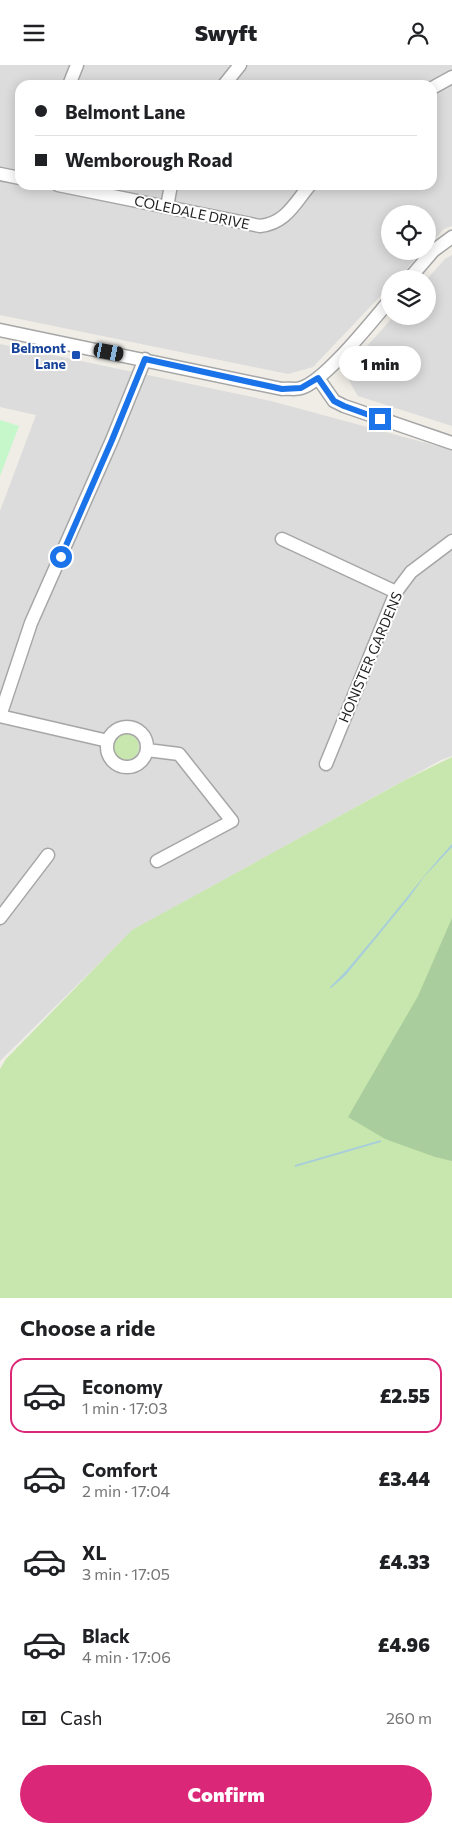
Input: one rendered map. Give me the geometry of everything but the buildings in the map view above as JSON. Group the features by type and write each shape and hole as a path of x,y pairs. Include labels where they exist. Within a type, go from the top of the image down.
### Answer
{"street":[{"path":"71,80 77,65"},
{"path":"228,80 240,65"},
{"path":"437,85 452,77"},
{"path":"0,174 15,177"},
{"name":"COLEDALE DRIVE","path":"83,190 260,226 274,224 285,216 306,190"},
{"path":"167,207 170,190"},
{"path":"417,270 433,251 452,237"},
{"path":"0,330 282,389 301,388 318,378 334,364 381,310"},
{"path":"108,741 0,716 32,623 109,449 145,359"},
{"path":"318,378 334,401 344,406 452,443"},
{"path":"282,539 396,592"},
{"name":"HONISTER GARDENS","path":"326,764 396,592 411,572 452,541"},
{"path":"128,727 140,732 145,738 147,750 141,762 129,767 122,767 116,764 108,754 108,741 116,731 128,727"},
{"path":"147,750 179,754 232,821 157,861"},
{"path":"0,918 48,855"}],"shaded area":[{"path":"0,65 452,65 452,226 444,229 436,238 436,205 381,205 381,260 415,260 405,270 381,270 381,295 313,367 288,374 0,315"},
{"path":"452,255 452,426 358,396 344,372 386,325 436,325 435,270 445,259"},
{"path":"0,344 271,401 452,450 452,756 441,760 133,930 0,1061 0,511 36,415 0,407"}],"green space":[{"path":"0,420 19,426 0,476"},
{"path":"126,734 136,737 139,747 136,757 126,760 116,757 113,747 116,737"},
{"path":"452,757 452,1298 0,1298 0,1069 6,1059 132,930 407,779"},
{"path":"452,918 452,1161 435,1157 385,1139 348,1117 418,996"}],"water":[{"path":"452,844 452,847 424,877 345,976 331,988 330,987 350,966 372,939 429,871"},
{"path":"381,1140 381,1142 295,1167 295,1165"}],"place":[{"name":"Belmont Lane","path":"76,355"}],"route":[{"path":"61,557 145,359 282,389 301,388 318,378 334,401 380,419"}]}
